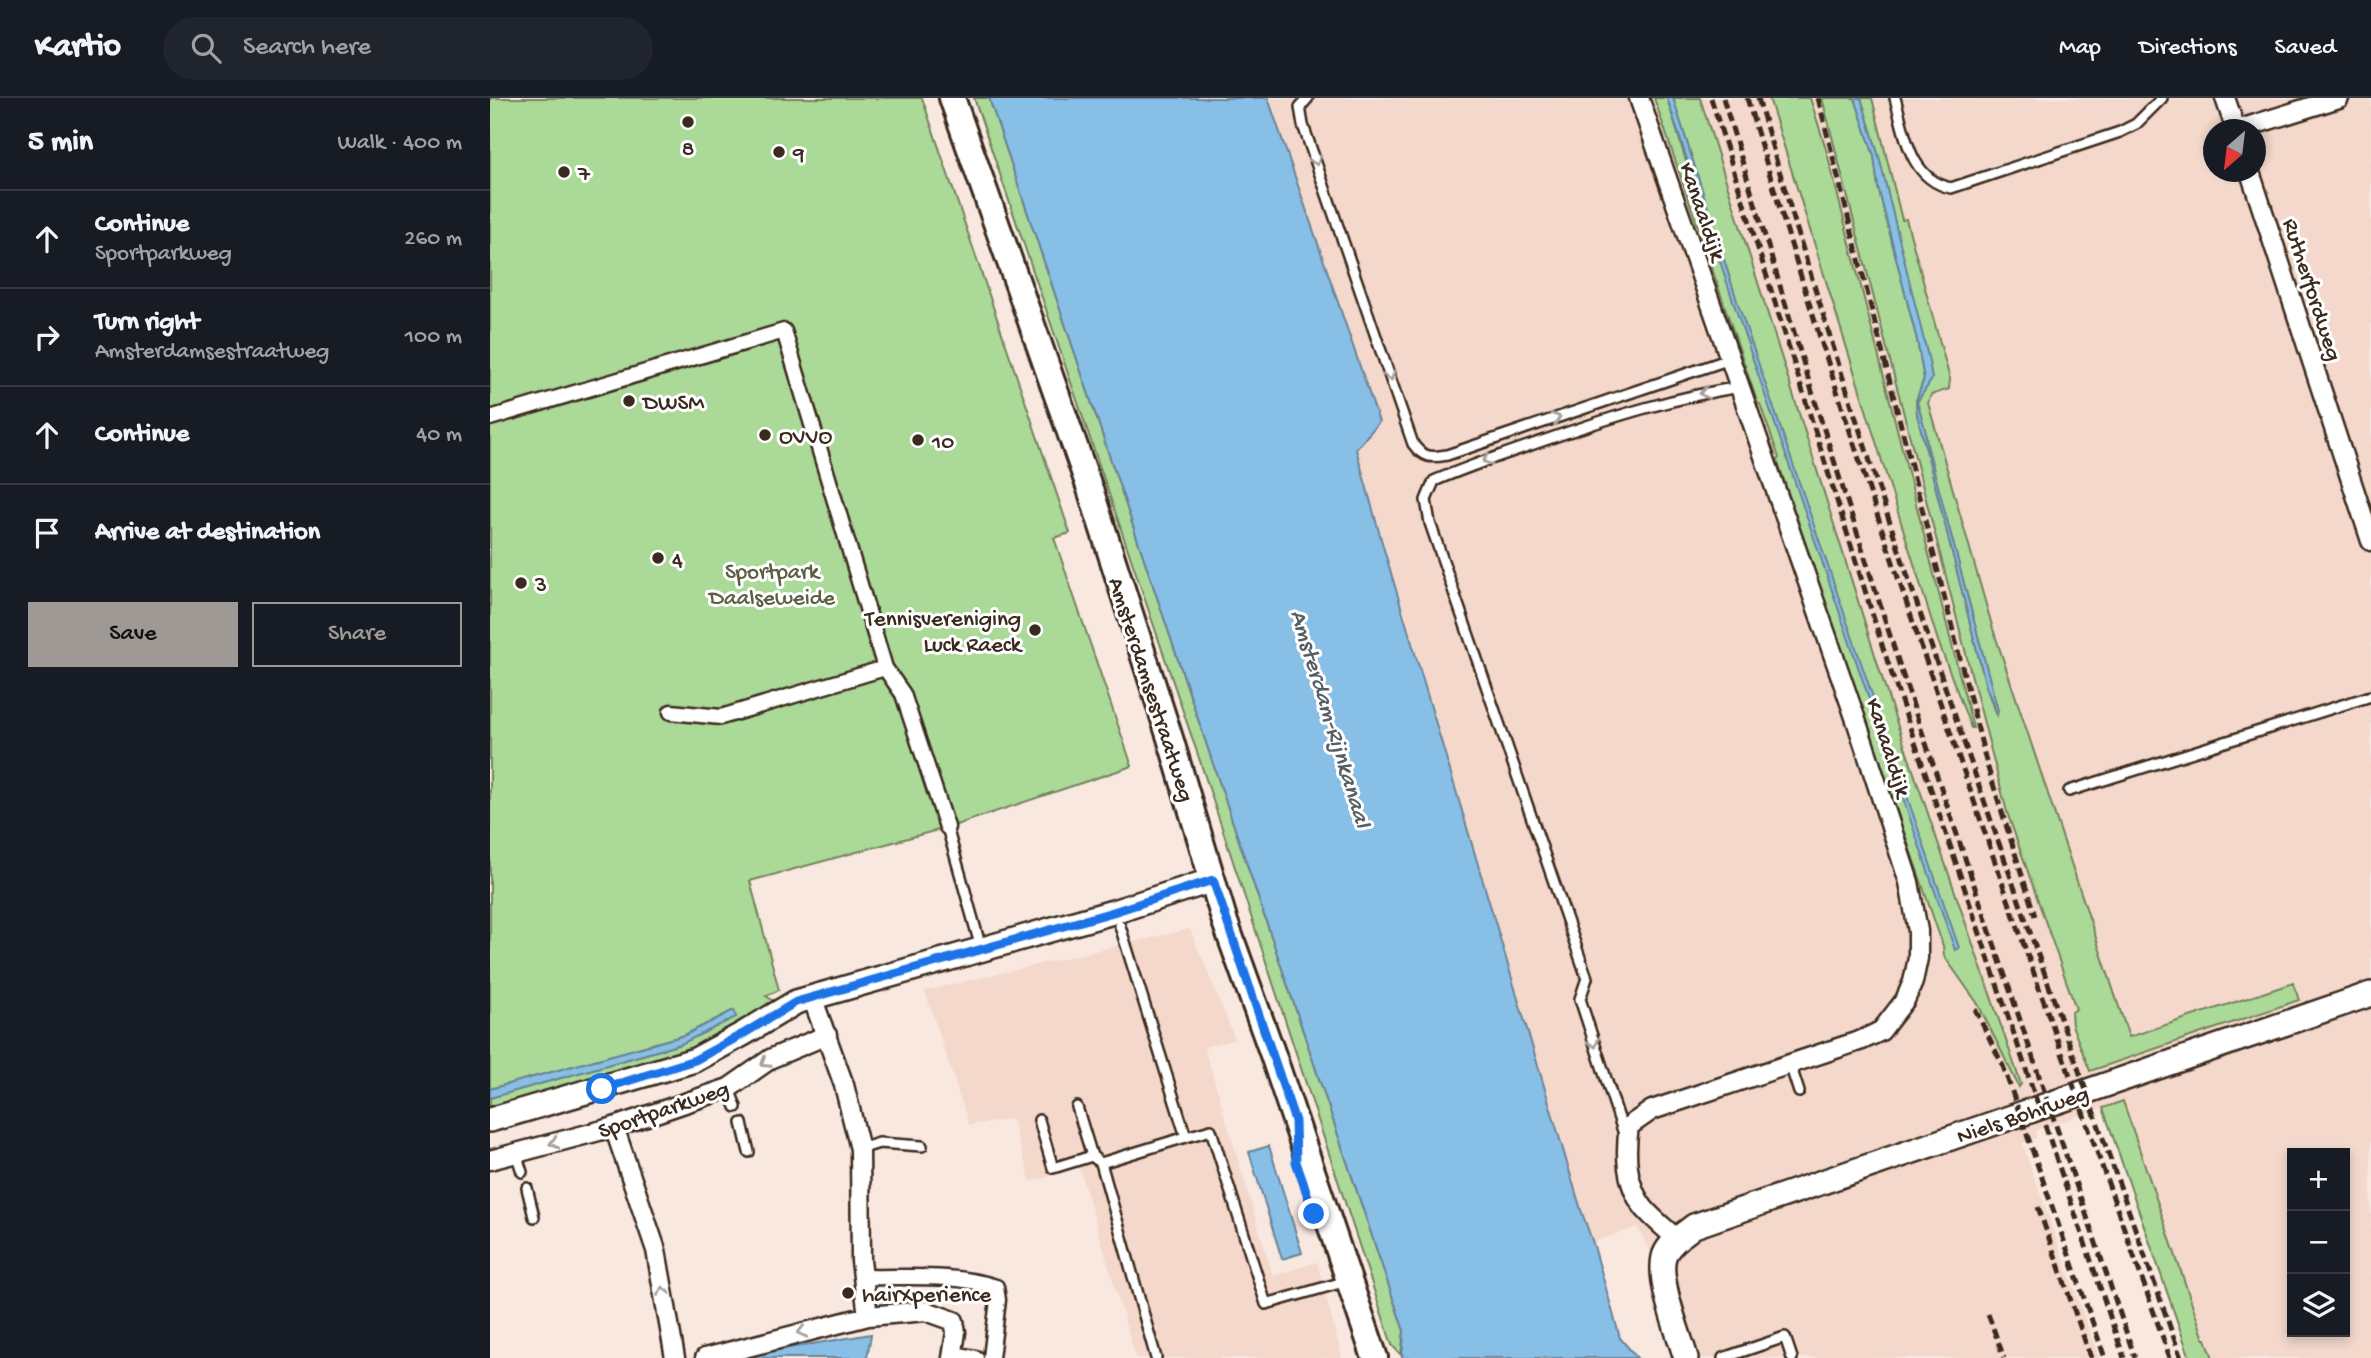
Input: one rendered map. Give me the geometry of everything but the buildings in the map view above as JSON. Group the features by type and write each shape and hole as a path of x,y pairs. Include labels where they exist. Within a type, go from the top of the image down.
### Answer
{"main road":[{"name":"Amsterdamsestraatweg","path":"951,98 1090,489 1213,880 1375,1358"}],"street":[{"name":"Kanaaldijk","path":"1627,1142 1629,1126 1652,1110 1863,1040 1881,1031 1905,1000 1913,982 1918,958 1918,931 1911,890 1901,857 1639,98"},
{"path":"2225,98 2232,119"},
{"path":"2266,121 2339,98"},
{"name":"Rutherfordweg","path":"2253,182 2371,541"},
{"path":"490,418 785,331 885,668 903,694 947,827"},
{"path":"671,712 721,717 885,668"},
{"name":"Sportparkweg","path":"490,1119 602,1089 695,1060 743,1034 784,1007 812,997 1113,912 1213,880"},
{"name":"Niels Bohrweg","path":"1677,1239 1694,1226 1774,1197 2371,994"},
{"path":"812,997 844,1085 860,1149 863,1277 868,1316"},
{"name":"Sportparkweg","path":"490,1160 614,1128 729,1088 772,1058 827,1035"},
{"path":"614,1128 656,1250 675,1358"},
{"path":"1627,1142 1629,1174 1643,1207 1677,1239 1667,1250 1661,1263 1662,1280 1686,1358"},
{"path":"863,1277 939,1278 981,1282 996,1287 998,1300 991,1358"},
{"path":"705,1358 868,1316 926,1311 954,1321 956,1332 953,1356 976,1358"}],"lane":[{"path":"1308,98 1300,107 1303,125 1413,444 1419,453 1431,458 1447,455 1730,359"},
{"path":"1895,98 1912,157 1923,174 1936,185 1951,188 2120,132 2136,124 2162,98"},
{"path":"1627,1142 1580,999 1587,978 1430,523 1426,500 1434,481 1507,453 1631,411 1707,392 1740,387"},
{"path":"2069,791 2371,695"},
{"path":"947,827 982,949"},
{"path":"1121,926 1186,1137"},
{"path":"1790,1064 1800,1093"},
{"path":"729,1088 736,1107"},
{"path":"1077,1107 1092,1157 1101,1163 1156,1358"},
{"path":"1294,1117 1296,1162"},
{"path":"1039,1120 1053,1168 1092,1157"},
{"path":"742,1123 749,1152"},
{"path":"1101,1163 1211,1130 1266,1304 1349,1281"},
{"path":"860,1149 879,1143 922,1146"},
{"path":"516,1153 522,1172"},
{"path":"527,1188 534,1217"},
{"path":"1314,1214 1334,1240"},
{"path":"1723,1358 1785,1337 1792,1358"}],"shaded area":[{"path":"1268,98 2371,98 2371,1358 2213,1358 2204,1340 2122,1102 2036,1130 2036,1138 2022,1143 2099,1358 1693,1358 1659,1267 1637,1227 1593,1242 1581,1210 1356,449 1379,421"},
{"path":"1190,929 1235,1039 1204,1047 1273,1276 1317,1262 1342,1358 1136,1358 1079,1167 1031,1182 1012,1119 969,1125 925,991"}],"green space":[{"name":"Sportpark Daalseweide","path":"490,98 922,98 1070,533 1054,538 1132,766 956,825 750,881 779,990 766,996 779,1005 681,1055 490,1112 490,1098 681,1044 734,1010 685,1035 490,1089"},
{"path":"974,98 989,98 1404,1331 1401,1355 1392,1345 1200,761"},
{"path":"1654,98 1667,98 1686,161 1737,301 1673,98 1700,98 1891,706 2021,1084 2019,1087 1978,1004 1944,956 1943,946 1777,460 1779,458 1758,404"},
{"path":"1769,98 1810,98 1826,149 1973,728 1938,641"},
{"path":"1822,98 1855,98 1874,156 1878,187 1924,378 1916,401 1917,414 1995,713 1998,711 1917,402 1932,379 1879,157 1861,98 1872,98 1902,220 1906,219 1950,379 1949,389 1931,395 1928,403 1993,629 2129,1037 2293,983 2299,1000 2090,1071 2072,1025 2071,1013 2076,1009 2007,812"},
{"path":"2123,1101 2204,1339 2213,1358 2190,1358 2103,1108"}],"water":[{"name":"Amsterdam-Rijnkanaal","path":"989,98 1268,98 1379,422 1356,449 1383,546 1620,1338 1637,1358 1402,1358 1404,1331"},
{"path":"1667,98 1673,98 1737,301 1959,948 1955,950 1733,301"},
{"path":"1855,98 1861,98 1879,157 1929,361 1932,379 1917,402 1997,715 1986,686 1917,414 1916,401 1924,379 1917,340 1878,187 1874,156"},
{"path":"734,1010 736,1017 681,1044 490,1098 490,1089 685,1035"},
{"path":"1269,1146 1302,1253 1282,1259 1249,1152"},
{"path":"871,1334 867,1358 747,1358 777,1350"}],"railway":[{"path":"1711,98 1883,648 2124,1358"},
{"path":"1723,98 1814,398 1901,670 2135,1358"},
{"path":"1747,98 1845,416 1897,574 2004,888 2170,1358"},
{"path":"1758,98 1805,257 1907,574 2181,1358"},
{"path":"1818,98 1987,765 2035,916"},
{"path":"1975,1009 2003,1066 2105,1358"},
{"path":"2038,1207 2091,1358"},
{"path":"1988,1314 2004,1358"}],"place":[{"name":"8","path":"688,122"},
{"name":"9","path":"779,152"},
{"name":"7","path":"564,172"},
{"name":"DWSM","path":"629,401"},
{"name":"OVVO","path":"765,435"},
{"name":"10","path":"918,440"},
{"name":"4","path":"658,558"},
{"name":"3","path":"521,583"},
{"name":"Tennisvereniging Luck Raeck","path":"1035,630"},
{"name":"hairXperience","path":"848,1293"}],"route":[{"path":"602,1089 695,1060 796,1002 1113,912 1213,880 1225,922 1295,1121 1296,1162 1314,1214"}]}
